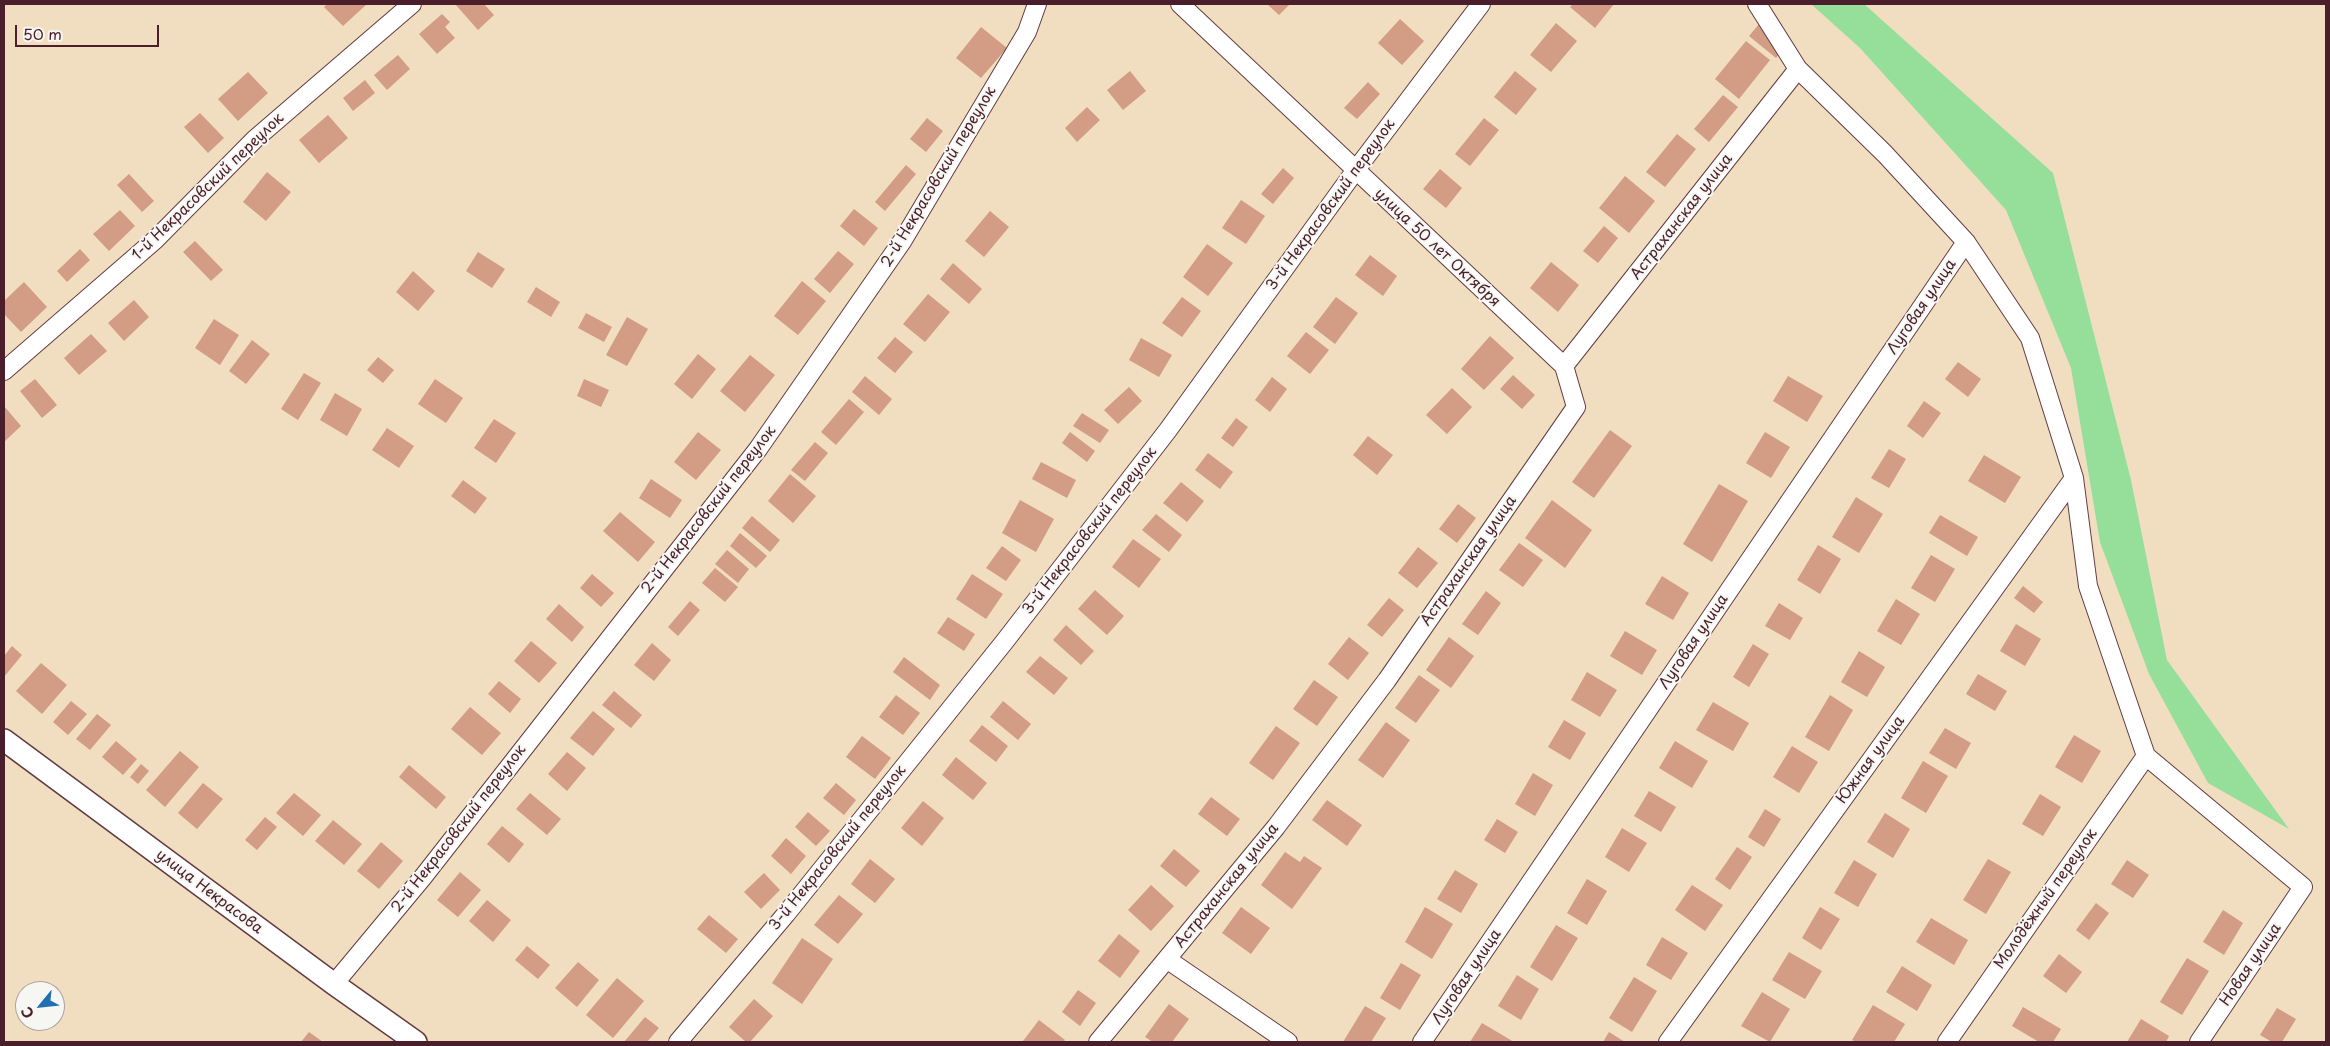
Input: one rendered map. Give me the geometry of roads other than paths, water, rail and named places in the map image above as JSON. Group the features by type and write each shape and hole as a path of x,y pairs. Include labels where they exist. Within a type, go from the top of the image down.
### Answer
{"street":[{"name":"1-й Некрасовский переулок","path":"4,371 155,240 256,139 412,4"},
{"name":"2-й Некрасовский переулок","path":"334,984 423,877 758,449 903,240 1026,32 1037,4"},
{"name":"улица 50 лет Октября","path":"1180,4 1564,366"},
{"name":"3-й Некрасовский переулок","path":"678,1042 792,906 1011,634 1168,430 1354,170 1481,4"},
{"path":"1756,4 1798,69 1885,154 1966,242 2030,338 2074,478 2088,586 2146,756"},
{"name":"Астраханская улица","path":"1098,1042 1168,960 1276,827 1387,680 1576,407 1564,366 1798,69"},
{"name":"Луговая улица","path":"1422,1042 1966,242"},
{"name":"Южная улица","path":"1668,1042 2074,478"},
{"name":"улица Некрасова","path":"4,740 334,984 416,1042"},
{"name":"Новая улица","path":"2146,756 2303,888 2199,1042"},
{"name":"Молодёжный переулок","path":"1947,1042 2146,756"},
{"path":"1168,960 1288,1042"}]}
